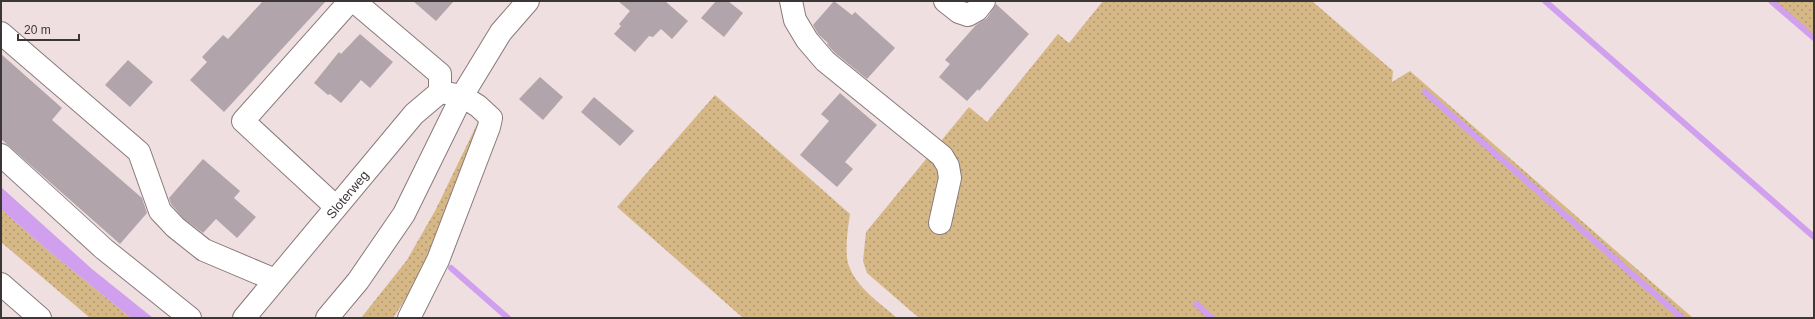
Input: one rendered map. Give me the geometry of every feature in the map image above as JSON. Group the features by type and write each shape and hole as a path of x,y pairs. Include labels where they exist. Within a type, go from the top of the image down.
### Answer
{"main road":[{"path":"336,207 243,121 350,1"},
{"path":"354,1 440,74 440,92 462,96 478,106 490,118 489,128 438,260 409,318"},
{"path":"327,318 358,282 404,214 462,96 501,32 528,1"},
{"path":"791,1 795,20 807,40 826,61 942,156 948,166 950,178 940,223"},
{"path":"945,1 959,12 968,15 976,10 984,1"},
{"path":"1,33 139,152 160,211 175,227 204,250 275,280"},
{"name":"Sloterweg","path":"244,318 414,114 440,92"},
{"path":"1,155 104,249 190,318"},
{"path":"1,284 40,318"}],"shaded area":[{"path":"1103,1 1312,1 1393,71 1392,82 1410,71 1693,318 919,318 867,273 863,261 866,232 969,107 987,122 1058,34 1069,43"},
{"path":"1771,1 1814,1 1814,38"},
{"path":"715,95 850,214 847,233 847,255 849,266 857,281 863,288 897,318 743,318 617,207"},
{"path":"480,118 485,120 428,266 393,318 361,318 407,260 435,211"},
{"path":"1,187 92,269 153,318 131,318 45,248 1,209"},
{"path":"1,209 45,248 131,318 90,318 1,242"}],"building":[{"path":"263,1 326,1 224,112 190,80 207,62 202,57 223,35 228,39"},
{"path":"413,1 454,1 436,21"},
{"path":"618,1 665,1 688,21 672,39 661,29 653,37 649,36 635,52 614,34 621,26 619,24 630,11"},
{"path":"716,1 728,1 743,13 724,37 701,18"},
{"path":"834,1 852,15 855,12 895,48 867,79 834,52 827,44 828,43 818,34 813,25"},
{"path":"996,4 1029,34 979,91 978,89 967,101 939,77 950,64 945,60 976,25 987,18"},
{"path":"360,34 393,62 370,88 361,80 341,103 330,94 328,95 314,83 339,52 341,54"},
{"path":"1,54 62,108 52,120 142,198 147,213 120,244 1,139"},
{"path":"128,60 153,82 130,107 105,85"},
{"path":"540,77 563,97 543,120 519,99"},
{"path":"840,93 877,125 845,162 853,169 837,187 800,155 829,121 821,114"},
{"path":"594,97 634,131 620,146 581,112"},
{"path":"203,159 240,191 234,198 256,217 237,238 216,219 203,233 183,218 171,204 169,198"}],"waterway":[{"path":"1545,1 1814,237"},
{"path":"1771,1 1814,38"},
{"path":"1425,92 1682,318"},
{"path":"451,268 508,318"},
{"path":"1196,304 1212,318"}]}
